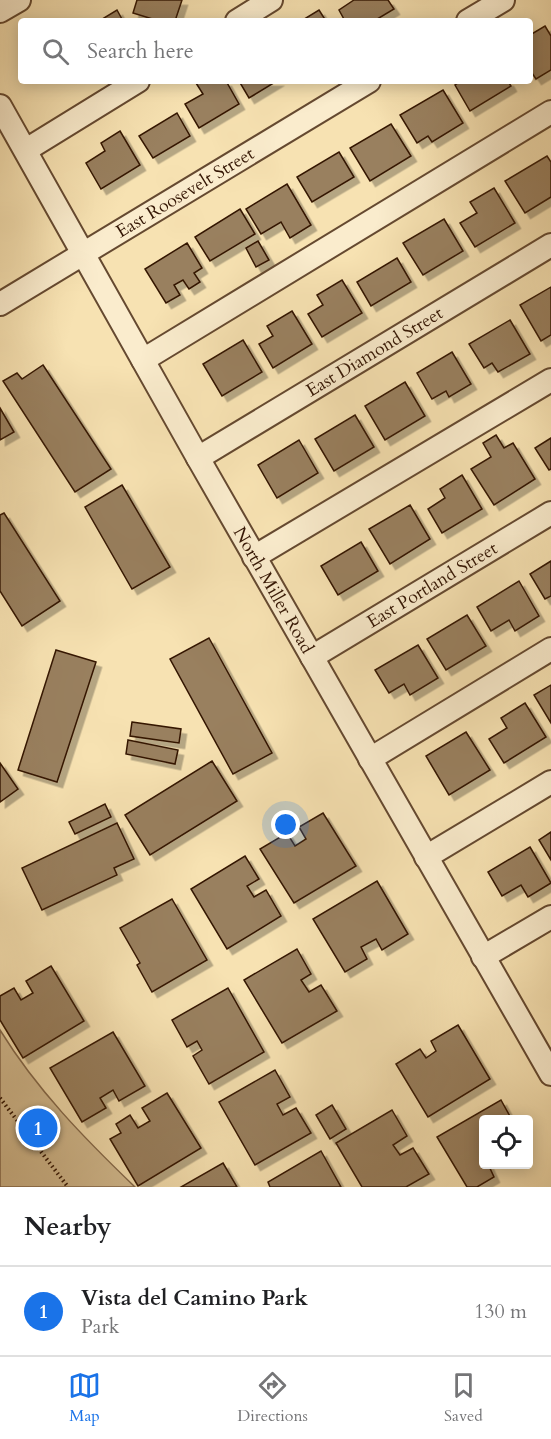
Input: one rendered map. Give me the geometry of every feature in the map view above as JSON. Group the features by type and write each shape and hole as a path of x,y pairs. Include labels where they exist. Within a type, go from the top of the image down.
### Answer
{"street":[{"path":"0,11 19,0"},
{"path":"473,18 503,0"},
{"path":"241,18 265,2"},
{"path":"26,150 133,84"},
{"name":"East Roosevelt Street","path":"0,304 364,84"},
{"name":"North Miller Road","path":"0,106 483,957 548,1061"},
{"path":"143,360 551,112"},
{"name":"East Diamond Street","path":"198,458 551,244"},
{"path":"254,557 551,380"},
{"name":"East Portland Street","path":"312,657 551,513"},
{"path":"370,759 551,649"},
{"path":"426,857 551,782"},
{"path":"483,957 551,916"}],"path":[{"path":"0,1098 68,1187"}],"shaded area":[{"path":"0,1030 14,1052 62,1113 135,1187 0,1187"}],"building":[{"path":"137,0 182,0 176,18 149,18 133,13"},
{"path":"354,0 388,0 394,9 379,18 343,18 339,10"},
{"path":"117,10 121,18 104,18"},
{"path":"319,10 324,18 306,18"},
{"path":"545,26 551,36 551,70 536,79 533,74 533,33"},
{"path":"197,84 228,84 239,104 199,128 185,104 203,94"},
{"path":"241,84 272,84 249,98"},
{"path":"510,84 511,86 470,111 455,85"},
{"path":"443,90 463,123 432,142 428,136 417,143 400,115"},
{"path":"177,113 190,136 153,158 139,136"},
{"path":"391,124 411,156 370,181 350,148"},
{"path":"120,131 140,165 101,189 86,163 105,151 101,143"},
{"path":"339,152 354,177 312,202 297,177"},
{"path":"547,156 551,162 551,197 525,213 505,181"},
{"path":"287,184 311,225 290,238 281,222 261,234 246,209"},
{"path":"494,188 515,223 475,247 460,223 477,213 470,202"},
{"path":"240,209 255,234 210,261 195,237"},
{"path":"444,219 463,251 423,275 403,243"},
{"path":"258,241 269,260 256,267 246,248"},
{"path":"187,243 202,268 194,273 200,282 189,289 183,280 174,285 180,295 166,303 145,269"},
{"path":"397,258 411,282 371,306 357,282"},
{"path":"342,280 362,313 322,337 308,314 323,305 317,295"},
{"path":"551,287 551,335 541,341 520,305"},
{"path":"292,311 312,344 273,368 259,344 273,336 267,326"},
{"path":"510,320 530,354 498,372 492,363 484,368 469,344"},
{"path":"243,340 262,372 222,396 203,364"},
{"path":"452,352 471,384 449,397 446,391 432,399 417,373"},
{"path":"43,365 111,469 75,492 3,381 17,373 22,379"},
{"path":"405,382 425,416 385,440 365,406"},
{"path":"0,408 14,432 0,440"},
{"path":"355,415 374,447 334,471 315,439"},
{"path":"496,435 504,448 513,443 535,479 494,505 471,469 491,457 483,443"},
{"path":"551,438 551,469 549,470 535,448"},
{"path":"299,440 318,473 277,498 258,465"},
{"path":"462,475 482,509 442,533 428,509 445,498 440,489"},
{"path":"122,485 170,567 132,589 85,507"},
{"path":"410,505 430,539 390,564 369,529"},
{"path":"4,513 60,601 22,626 0,591 0,515"},
{"path":"361,542 378,571 338,595 321,566"},
{"path":"551,561 551,596 545,599 530,574"},
{"path":"519,581 539,616 515,631 509,620 491,631 477,607"},
{"path":"467,615 486,646 446,670 427,639"},
{"path":"209,638 272,753 233,774 170,659"},
{"path":"418,645 438,678 410,695 404,684 389,693 375,670"},
{"path":"56,650 96,662 57,782 18,770"},
{"path":"551,685 551,723 534,695"},
{"path":"525,703 546,737 504,763 489,739 507,728 501,718"},
{"path":"132,722 181,729 179,743 130,736"},
{"path":"466,732 490,770 449,795 426,756"},
{"path":"128,740 178,750 175,764 126,754"},
{"path":"212,761 237,801 150,855 125,815"},
{"path":"0,763 18,789 0,802"},
{"path":"105,804 111,817 75,834 69,822"},
{"path":"323,813 356,866 294,903 260,849 287,833 295,846 306,839 299,827"},
{"path":"117,823 134,859 114,868 117,875 42,910 22,868"},
{"path":"551,832 551,860 539,840"},
{"path":"530,847 551,883 528,897 521,885 502,896 488,872"},
{"path":"245,856 259,879 247,886 254,897 266,890 281,916 227,949 191,889"},
{"path":"377,881 408,934 382,950 376,939 361,947 367,959 345,972 313,919"},
{"path":"172,899 207,960 152,992 137,965 140,963 120,928"},
{"path":"297,949 311,974 301,980 309,992 321,985 337,1011 282,1043 244,980"},
{"path":"51,966 84,1021 23,1058 0,1020 0,996 14,988 21,1000 33,993 26,981"},
{"path":"228,988 264,1052 209,1084 193,1056 202,1050 197,1041 187,1047 172,1020"},
{"path":"458,1025 490,1079 428,1117 396,1064 420,1049 426,1058 436,1051 431,1041"},
{"path":"113,1032 145,1086 119,1101 113,1090 100,1098 106,1108 82,1122 50,1068"},
{"path":"275,1070 290,1097 277,1104 283,1115 296,1108 311,1133 255,1165 219,1102"},
{"path":"167,1093 201,1148 138,1186 110,1139 121,1133 116,1124 130,1115 138,1128 150,1121 142,1108"},
{"path":"501,1100 509,1115 479,1115 479,1169 490,1169 494,1177 477,1187 467,1187 437,1137"},
{"path":"332,1105 346,1129 330,1139 316,1115"},
{"path":"392,1110 407,1136 393,1145 400,1155 413,1148 429,1174 406,1187 362,1187 336,1143"},
{"path":"321,1151 341,1187 270,1187 268,1182"},
{"path":"223,1163 237,1187 181,1187"}],"place":[{"name":"Vista del Camino Park","path":"38,1128"}]}
